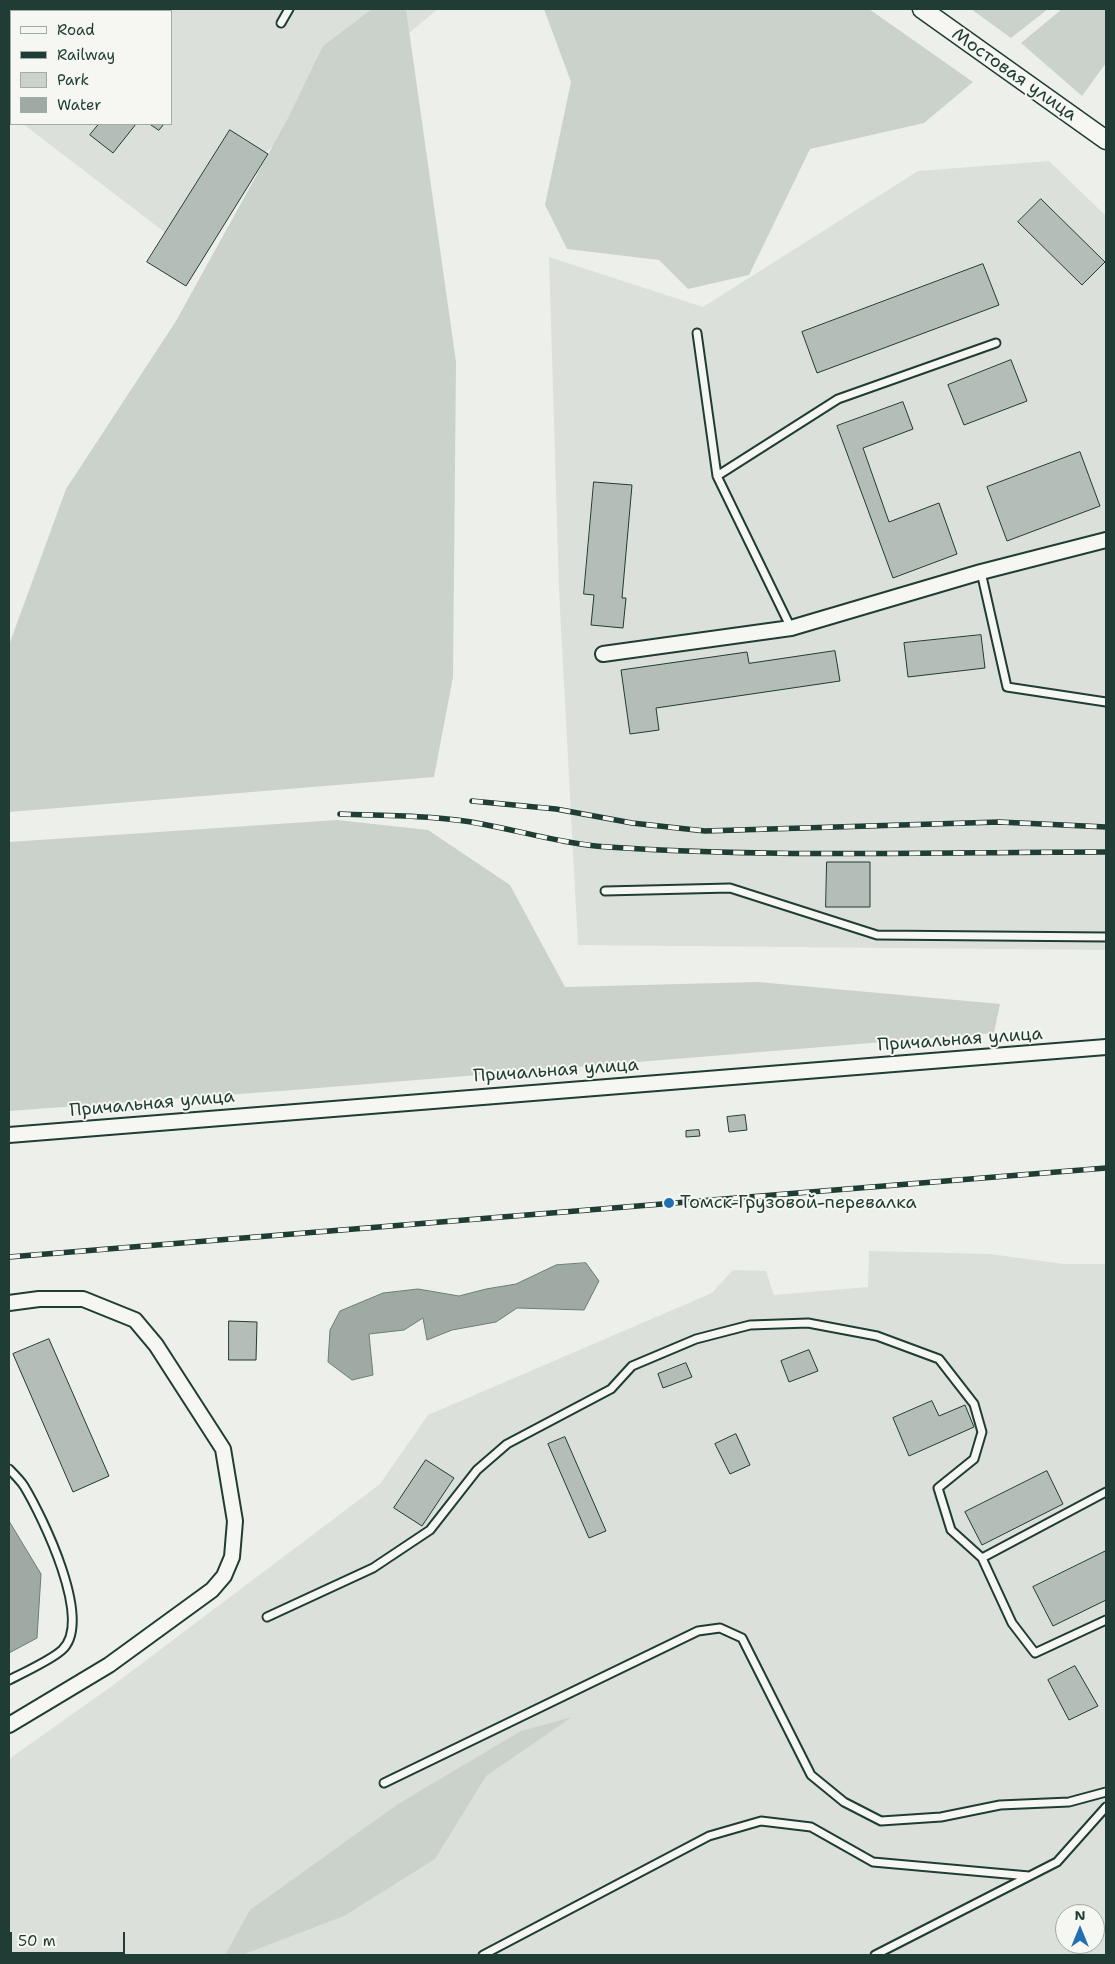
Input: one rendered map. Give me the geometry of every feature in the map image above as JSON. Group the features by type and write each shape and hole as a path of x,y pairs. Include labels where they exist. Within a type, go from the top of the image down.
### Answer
{"street":[{"name":"Мостовая улица","path":"922,9 1106,140"},
{"path":"603,654 791,628 981,572 1106,540"},
{"name":"Причальная улица","path":"9,1135 1106,1047"},
{"path":"9,1303 39,1299 83,1299 135,1320 156,1345 223,1448 235,1521 232,1557 224,1576 212,1590 109,1665 9,1725"}],"lane":[{"path":"281,23 289,9"},
{"path":"697,333 717,476 791,628"},
{"path":"717,476 838,399 996,343"},
{"path":"981,572 1007,687 1106,702"},
{"path":"606,891 730,888 877,934 1106,937"},
{"path":"267,1617 373,1568 430,1530 477,1470 507,1444 610,1389 632,1366 696,1339 750,1325 808,1322 877,1336 939,1359 974,1404 982,1432 974,1459 938,1488 951,1530 982,1558 1012,1622 1035,1652 1106,1620"},
{"path":"9,1469 23,1485 52,1545 72,1601 73,1613 68,1641 62,1650 9,1680"},
{"path":"982,1558 1106,1492"},
{"path":"384,1783 698,1631 720,1628 742,1638 811,1775 844,1802 881,1821 941,1817 1000,1806 1069,1802 1106,1792"},
{"path":"875,1955 1057,1862 1106,1806"},
{"path":"483,1955 709,1836 761,1821 811,1827 873,1862 1029,1876"}],"shaded area":[{"path":"9,9 438,9 167,234 24,125 172,125 172,10 10,10 9,113"},
{"path":"1049,161 1106,216 1106,950 578,945 559,590 549,257 703,307 918,171"},
{"path":"869,1251 990,1254 1064,1264 1106,1264 1106,1955 9,1955 9,1759 112,1686 380,1484 428,1415 712,1293 733,1270 766,1271 774,1295 868,1287"}],"green space":[{"path":"372,9 406,9 456,362 453,677 434,777 9,812 9,645 66,489 176,321 287,120 323,46"},
{"path":"544,9 869,9 973,82 924,123 810,149 749,275 688,289 659,260 567,249 545,205 571,82"},
{"path":"971,9 1048,9 1011,38"},
{"path":"1062,9 1106,9 1106,63 1082,96 1021,43"},
{"path":"337,820 428,830 510,885 565,987 758,982 1000,1004 994,1033 294,1090 9,1111 9,842"},
{"path":"572,1717 486,1776 435,1859 344,1916 242,1955 225,1955 250,1910 398,1804 521,1731"}],"water":[{"path":"586,1263 599,1281 584,1310 517,1308 496,1322 452,1330 427,1340 423,1318 404,1330 369,1334 373,1375 352,1380 328,1362 330,1330 340,1311 383,1293 418,1289 459,1296 516,1284 556,1265"},
{"path":"9,1521 41,1574 37,1638 9,1653"}],"building":[{"path":"98,125 135,125 113,153 90,135"},
{"path":"152,125 163,125 159,130"},
{"path":"230,130 268,154 186,286 147,262"},
{"path":"1041,199 1105,262 1082,285 1018,222"},
{"path":"983,264 999,305 817,373 802,332"},
{"path":"1011,360 1027,401 964,425 948,385"},
{"path":"903,402 913,429 863,448 889,522 939,503 957,554 893,578 837,426"},
{"path":"1080,452 1100,506 1007,541 987,487"},
{"path":"594,482 632,485 622,598 626,598 623,628 591,625 594,595 584,594"},
{"path":"981,635 985,668 908,677 904,643"},
{"path":"835,651 840,681 656,708 659,730 630,734 621,670 747,652 749,663"},
{"path":"827,862 870,862 870,907 826,907"},
{"path":"745,1115 747,1130 729,1132 727,1117"},
{"path":"699,1130 700,1136 686,1137 686,1131"},
{"path":"229,1321 257,1322 256,1360 229,1360"},
{"path":"49,1339 109,1476 73,1492 13,1354"},
{"path":"809,1350 818,1371 789,1382 781,1361"},
{"path":"686,1363 692,1377 663,1388 658,1374"},
{"path":"932,1401 939,1416 965,1405 974,1427 909,1456 893,1418"},
{"path":"736,1434 750,1465 730,1474 715,1444"},
{"path":"565,1437 606,1531 589,1538 548,1444"},
{"path":"426,1460 454,1478 422,1526 394,1508"},
{"path":"1047,1471 1063,1504 982,1545 965,1512"},
{"path":"1106,1551 1106,1600 1053,1626 1033,1587"},
{"path":"1075,1666 1098,1706 1069,1720 1048,1680"}],"railway":[{"path":"472,801 556,809 632,823 705,831 999,822 1106,827"},
{"path":"340,814 411,816 465,821 576,843 608,847 732,852 857,854 1106,852"},
{"path":"9,1257 1106,1168"}],"place":[{"name":"Томск-Грузовой-перевалка","path":"669,1203"}]}
